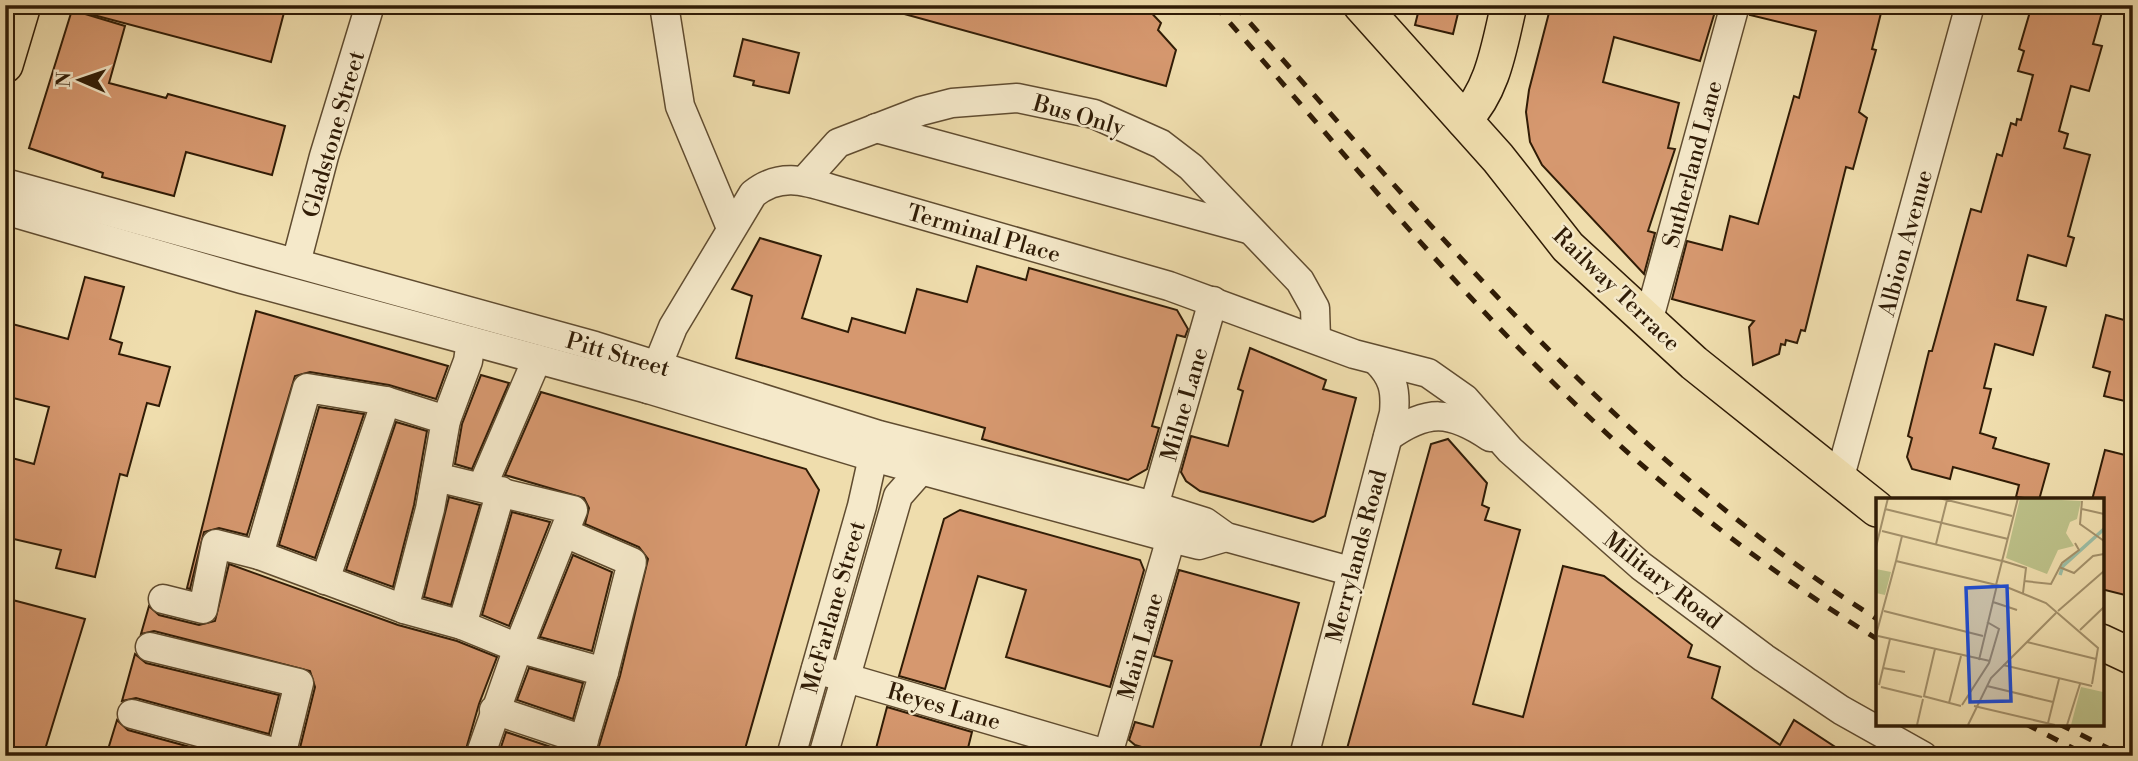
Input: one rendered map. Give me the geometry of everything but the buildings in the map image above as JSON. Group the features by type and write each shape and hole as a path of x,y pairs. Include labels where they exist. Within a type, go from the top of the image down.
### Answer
{"main road":[{"path":"5,65 23,5"},
{"name":"Railway Terrace","path":"1361,5 1464,120 1568,247 1694,363 1876,508"},
{"path":"1464,120 1484,95 1509,5"},
{"path":"2103,643 2133,657"}],"street":[{"name":"Gladstone Street","path":"296,263 370,5"},
{"path":"664,5 680,106 731,228"},
{"name":"Sutherland Lane","path":"1648,323 1735,5"},
{"name":"Albion Avenue","path":"1839,480 1970,5"},
{"name":"Bus Only","path":"804,181 838,143 921,111 963,101 1017,98 1057,104 1130,128 1161,144 1191,167 1286,264 1310,294 1315,308 1316,339"},
{"name":"Bus Only","path":"876,128 1250,229"},
{"name":"Terminal Place","path":"652,377 673,327 731,228 753,194 774,181 804,181 1213,301 1377,361 1428,373"},
{"name":"Pitt Street","path":"5,183 296,263 652,377 873,457 1199,545 1226,537"},
{"name":"Pitt Street","path":"5,210 537,359 652,377 1154,506 1205,522 1226,537 1350,571"},
{"name":"Milne Lane","path":"1154,506 1213,301"},
{"path":"404,609 436,477 446,420 468,361 471,341"},
{"path":"462,625 491,489 537,359"},
{"name":"Merrylands Road","path":"1304,756 1350,571 1388,437 1395,392 1389,373 1377,361"},
{"name":"Military Road","path":"1428,373 1465,399 1510,450 1596,528 1694,607 1841,710 1923,756"},
{"path":"259,555 307,388 386,401 446,420"},
{"path":"325,580 386,401"},
{"path":"1388,437 1409,423 1443,415 1474,426 1510,450"},
{"name":"McFarlane Street","path":"791,756 873,457"},
{"name":"McFarlane Street","path":"823,756 898,496 921,470"},
{"path":"436,477 573,510 518,648 480,756"},
{"path":"495,710 582,748 632,562 565,533"},
{"name":"Main Lane","path":"1111,755 1171,538"},
{"path":"163,599 203,609 216,544 259,555 404,609 462,625 518,648 604,672"},
{"path":"132,714 281,755 299,683 150,647"},
{"name":"Reyes Lane","path":"816,669 1063,749 1111,755"}],"railway":[{"path":"1214,5 1443,267 1538,368 1588,416 1691,507 1727,535 1801,589 1876,638"},
{"path":"1234,5 1458,255 1534,335 1614,413 1697,487 1784,556 1876,618"},
{"path":"2030,726 2088,756"},
{"path":"2063,726 2124,756"}]}
